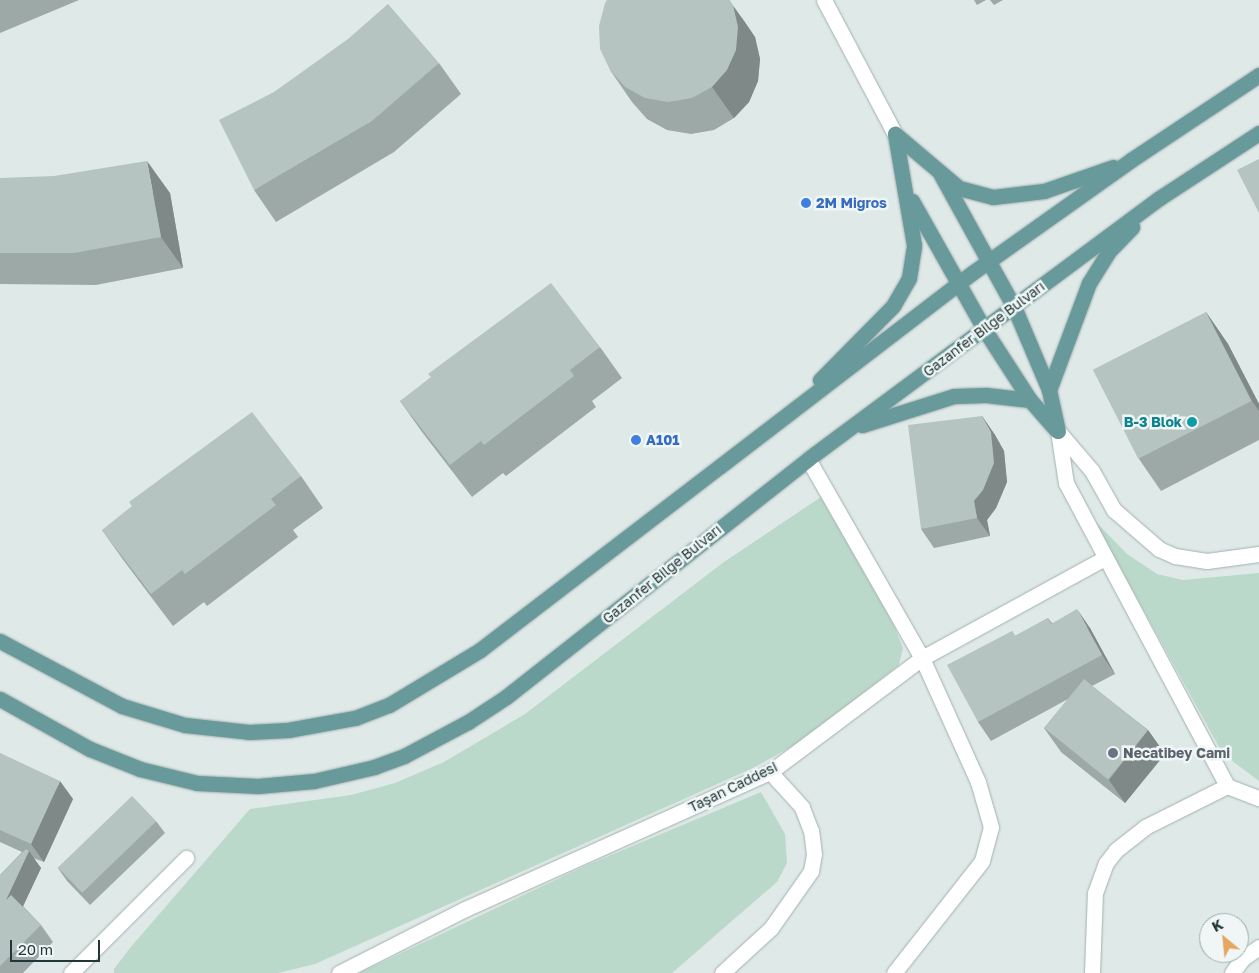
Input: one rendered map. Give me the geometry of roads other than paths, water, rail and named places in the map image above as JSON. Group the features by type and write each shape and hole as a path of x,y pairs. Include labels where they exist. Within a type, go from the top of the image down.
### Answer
{"main road":[{"path":"0,641 122,706 185,725 218,730 268,731 355,718 420,688 480,650 775,426 958,283 1130,160 1259,75"},
{"name":"Gazanfer Bilge Bulvarı","path":"0,699 107,756 140,769 197,783 258,786 289,784 343,776 374,767 436,740 506,697 808,459 1158,199 1259,133"},
{"path":"895,134 940,175 973,193 1009,198 1044,191 1130,160"},
{"path":"775,426 877,324 902,294 910,270 914,245 908,193 895,134"},
{"path":"940,175 1014,306 1049,390 1058,431"},
{"path":"908,193 984,329 1030,400 1058,431"},
{"path":"1049,390 1089,283 1110,250 1158,199"},
{"path":"852,428 954,396 986,395 1030,400"}],"street":[{"path":"824,0 895,134"},
{"path":"1058,431 1092,471 1114,510 1159,549 1175,556 1207,561 1259,554"},
{"path":"1058,431 1066,483 1103,559 1226,786 1259,798"},
{"path":"808,459 922,658 978,782 991,827 990,841 982,861 894,973"},
{"name":"Taşan Caddesi","path":"339,973 464,910 770,772 922,658 1103,559"},
{"path":"722,973 771,928 811,870 814,854 811,831 802,807 770,772"},
{"path":"1092,973 1095,893 1106,863 1122,844 1145,827 1226,786"},
{"path":"71,973 186,858"},
{"path":"1232,973 1242,959 1259,947"}],"place":[{"name":"2M Migros","path":"806,203"},
{"name":"B-3 Blok","path":"1192,422"},
{"name":"A101","path":"636,440"},
{"name":"Necatibey Cami","path":"1113,753"}]}
